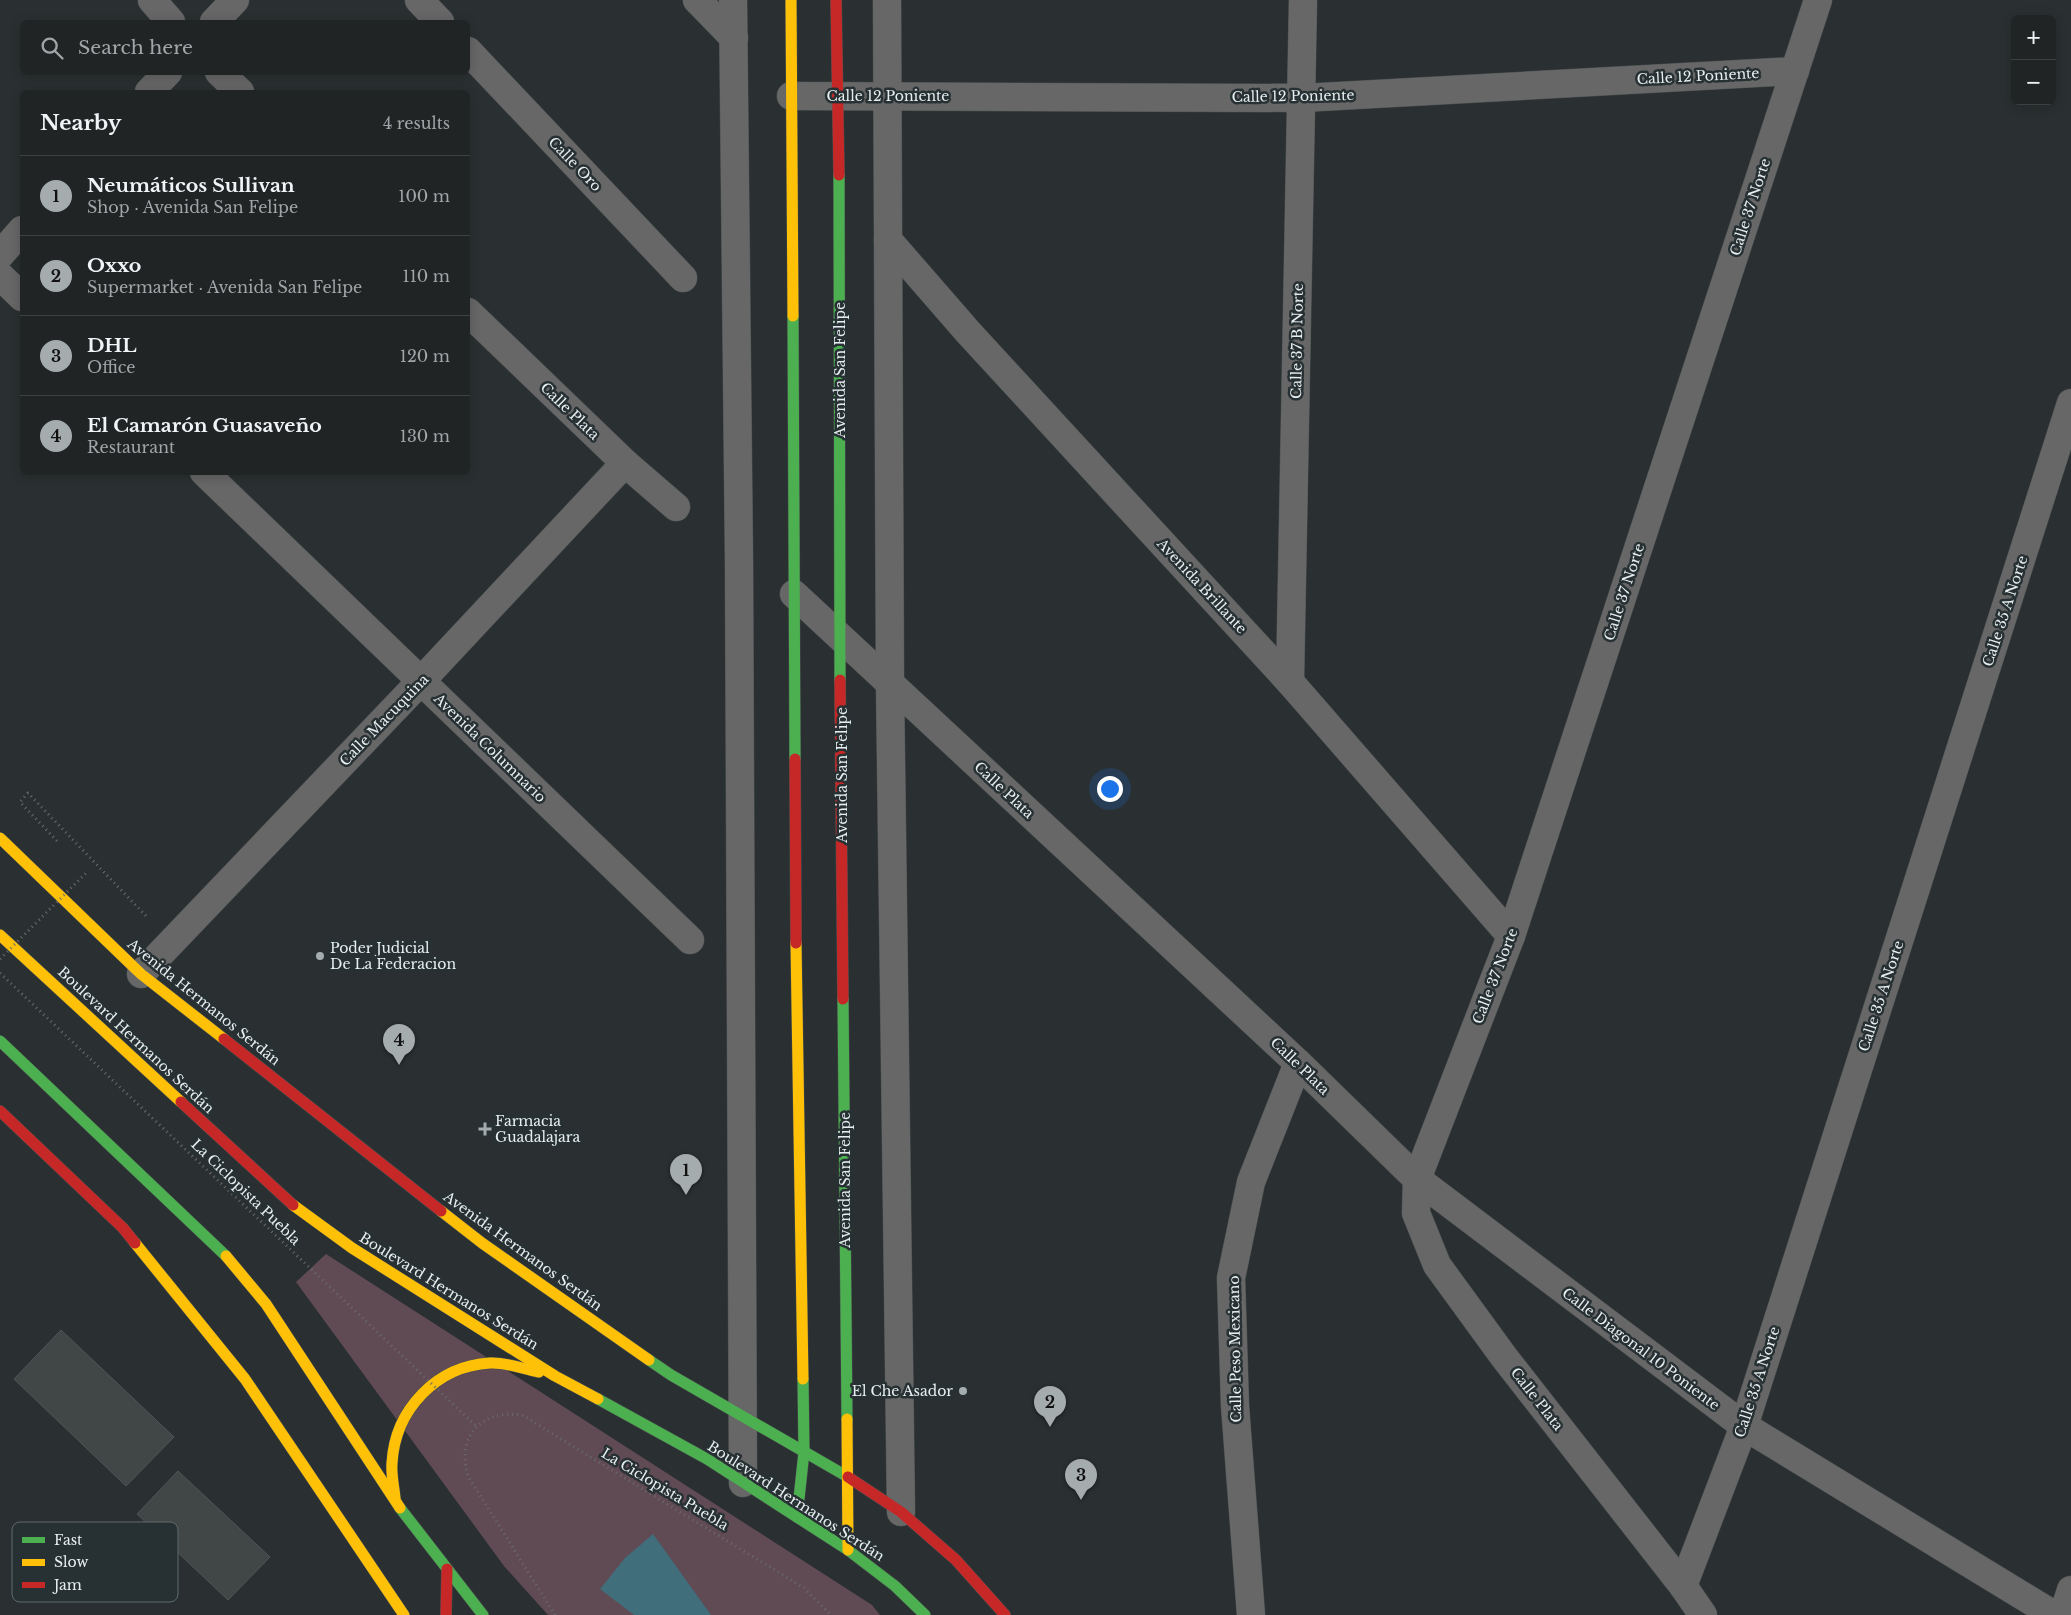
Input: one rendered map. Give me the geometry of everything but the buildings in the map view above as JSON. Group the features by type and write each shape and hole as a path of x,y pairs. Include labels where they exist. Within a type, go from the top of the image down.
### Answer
{"main road":[{"path":"791,0 796,1044 804,1452 797,1517"},
{"name":"Avenida San Felipe","path":"836,0 836,96 839,169 840,637 848,1550"},
{"name":"Avenida Hermanos Serdán","path":"0,838 141,974 482,1243 671,1375 847,1476 901,1512 956,1560 1005,1615"},
{"name":"Boulevard Hermanos Serdán","path":"0,935 295,1207 352,1248 555,1376 708,1459 848,1550 895,1586 925,1615"},
{"path":"0,1041 230,1260 266,1304 396,1502 483,1615"},
{"path":"0,1111 123,1228 245,1379 284,1440 404,1615"},
{"path":"396,1502 392,1457 398,1434 414,1400 427,1386 445,1374 465,1367 491,1363 555,1376"},
{"path":"446,1615 447,1569"}],"street":[{"path":"152,0 169,20"},
{"path":"216,20 235,0"},
{"path":"419,0 438,20"},
{"path":"697,0 734,38"},
{"path":"734,0 740,561 744,1483"},
{"path":"887,0 890,685 901,1512"},
{"name":"Calle 37 B Norte","path":"1290,682 1303,0"},
{"name":"Calle 37 Norte","path":"1417,1179 1511,936 1818,0"},
{"name":"Calle Oro","path":"470,53 683,278"},
{"name":"Calle 12 Poniente","path":"791,96 1302,98 1795,71"},
{"path":"151,90 165,75"},
{"path":"222,75 238,90"},
{"path":"0,255 20,232"},
{"name":"Avenida Brillante","path":"888,240 968,332 1290,682 1511,936"},
{"path":"0,276 20,295"},
{"name":"Calle Plata","path":"470,314 624,463 676,507"},
{"name":"Calle 35 A Norte","path":"1684,1586 1744,1426 2071,403"},
{"name":"Calle Macuquina","path":"141,974 420,682 624,463"},
{"name":"Avenida Columnario","path":"207,475 690,940"},
{"name":"Calle Plata","path":"794,594 1298,1063 1417,1179 1416,1213 1437,1265 1504,1357 1684,1586 1702,1615"},
{"name":"Calle Peso Mexicano","path":"1250,1615 1235,1406 1231,1278 1251,1182 1298,1063"},
{"name":"Calle Diagonal 10 Poniente","path":"1417,1179 1744,1426 2054,1615"},
{"path":"2063,1615 2071,1590"}],"path":[{"path":"60,844 20,802 28,793 171,943"},
{"path":"0,959 87,872 81,865"},
{"name":"La Ciclopista Puebla","path":"0,974 476,1426 498,1414 522,1415 804,1588 831,1615"},
{"path":"476,1426 469,1438 464,1453 468,1476 555,1615"}],"shaded area":[{"path":"326,1254 872,1605 880,1615 548,1615 504,1566 296,1282"}],"water":[{"path":"653,1534 711,1615 634,1615 600,1589 625,1558"}],"traffic: fast":[{"path":"839,175 840,680"},
{"path":"793,316 795,759"},
{"path":"843,999 847,1419"},
{"path":"0,1041 226,1256"},
{"path":"649,1360 671,1375 848,1477"},
{"path":"797,1517 804,1452 803,1379"},
{"path":"598,1399 707,1459 848,1550 895,1586 925,1615"},
{"path":"400,1508 483,1615"}],"traffic: slow":[{"path":"791,0 793,316"},
{"path":"0,838 141,974 224,1039"},
{"path":"0,935 181,1102"},
{"path":"796,943 803,1379"},
{"path":"293,1205 352,1248 555,1376 598,1399"},
{"path":"441,1211 482,1243 649,1360"},
{"path":"135,1243 245,1379 404,1615"},
{"path":"226,1256 266,1304 400,1508"},
{"path":"395,1498 392,1476 395,1444 401,1425 410,1409 422,1394 452,1372 470,1366 496,1363 539,1372"},
{"path":"847,1419 848,1550"}],"traffic: jam":[{"path":"836,0 839,175"},
{"path":"840,680 843,999"},
{"path":"795,759 796,943"},
{"path":"224,1039 441,1211"},
{"path":"181,1102 293,1205"},
{"path":"0,1111 123,1228 135,1243"},
{"path":"848,1477 901,1512 956,1560 1005,1615"},
{"path":"446,1615 447,1569"}],"place":[{"name":"Poder Judicial De La Federacion","path":"320,956"},
{"name":"El Camarón Guasaveño","path":"399,1065"},
{"name":"Farmacia Guadalajara","path":"485,1129"},
{"name":"Neumáticos Sullivan","path":"686,1195"},
{"name":"El Che Asador","path":"963,1391"},
{"name":"Oxxo","path":"1050,1427"},
{"name":"DHL","path":"1081,1500"}]}
